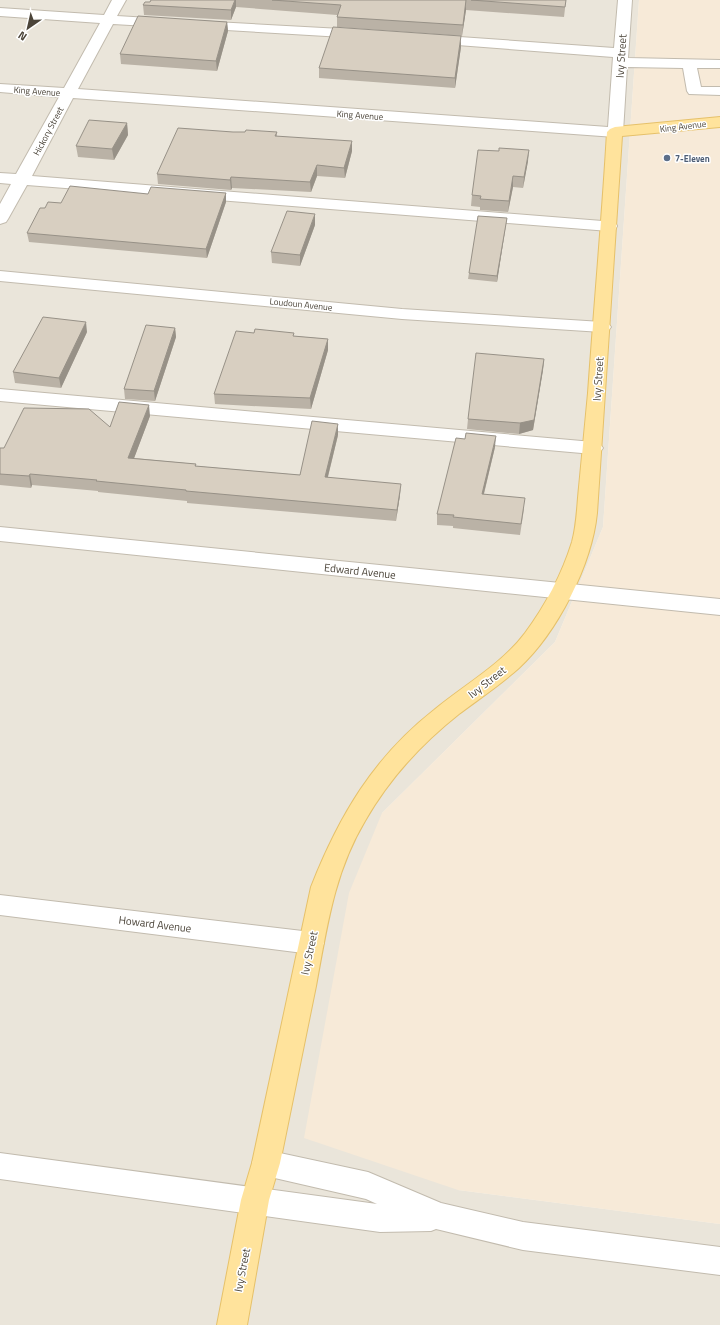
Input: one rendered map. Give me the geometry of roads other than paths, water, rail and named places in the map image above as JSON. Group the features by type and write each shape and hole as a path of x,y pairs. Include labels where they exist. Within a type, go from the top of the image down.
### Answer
{"main road":[{"name":"King Avenue","path":"615,132 720,122"},
{"name":"Ivy Street","path":"232,1325 256,1200 266,1163 323,887 337,850 354,815 376,782 410,744 441,716 497,675 516,658 532,640 567,579 585,529 593,448 615,132"}],"street":[{"name":"Hickory Street","path":"0,219 107,19 119,0"},
{"name":"Ivy Street","path":"615,132 625,0"},
{"path":"0,12 372,35"},
{"path":"418,38 621,58 720,64"},
{"path":"689,63 694,91 720,91"},
{"name":"King Avenue","path":"0,88 615,132"},
{"path":"0,178 609,226"},
{"name":"Loudoun Avenue","path":"0,276 402,314 602,327"},
{"path":"0,395 593,448"},
{"name":"Edward Avenue","path":"0,534 560,592 720,607"},
{"name":"Howard Avenue","path":"0,905 311,943"},
{"path":"266,1163 368,1186 440,1217 523,1236 720,1261"},
{"path":"0,1166 380,1218 440,1217"}],"place":[{"name":"7-Eleven","path":"667,158"}]}
